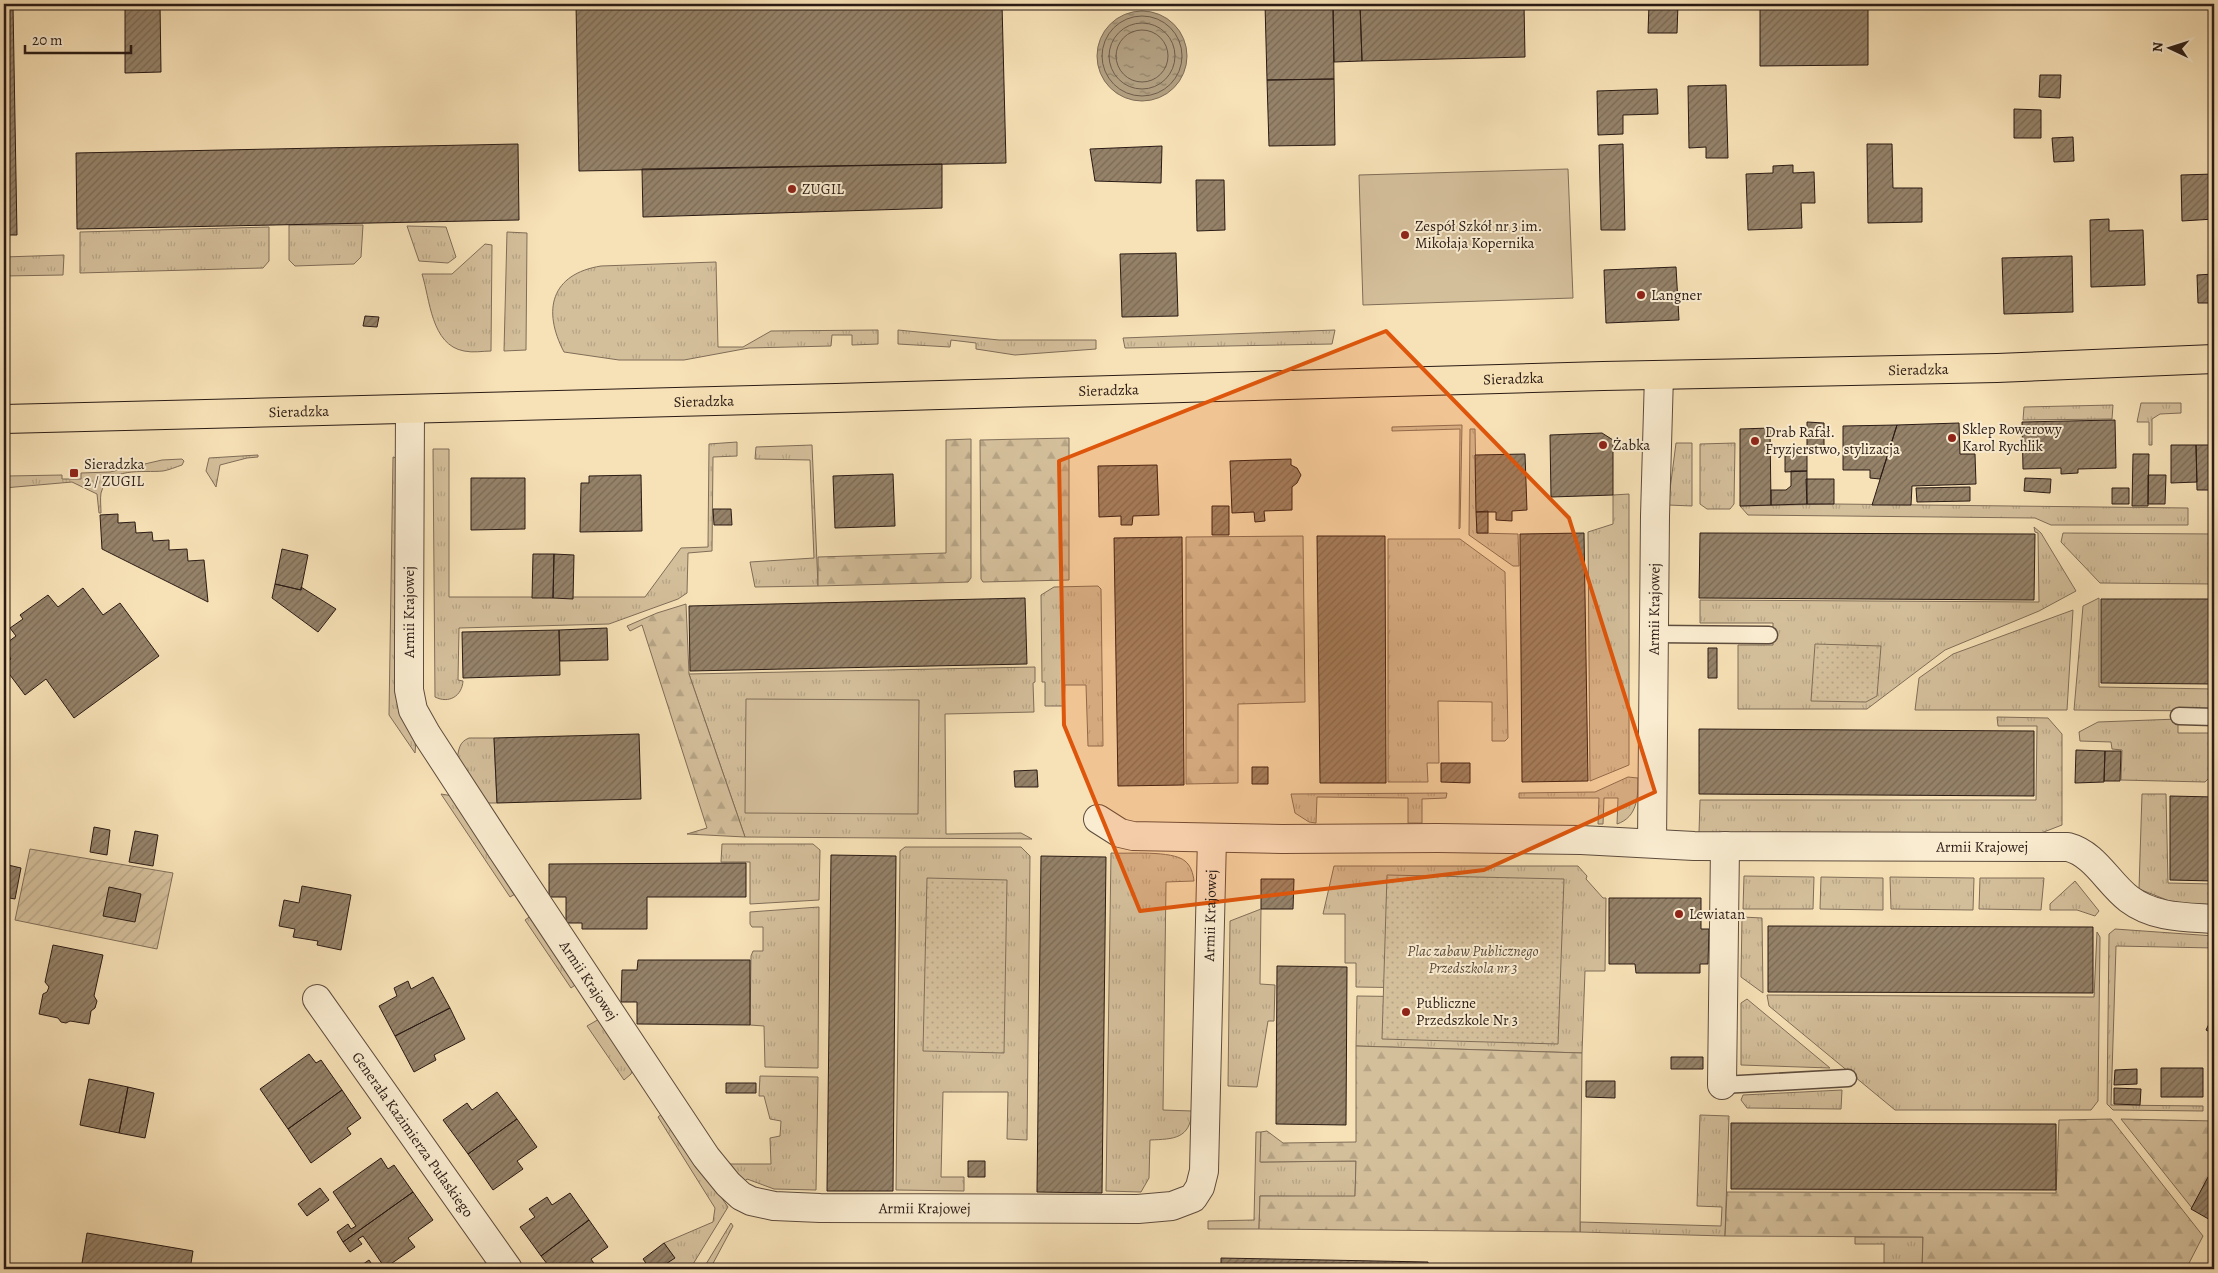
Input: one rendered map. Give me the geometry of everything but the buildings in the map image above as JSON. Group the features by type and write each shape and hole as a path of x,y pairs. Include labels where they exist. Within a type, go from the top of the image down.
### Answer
{"main road":[{"name":"Sieradzka","path":"4,419 1659,375 1997,368 2214,359"}],"street":[{"name":"Armii Krajowej","path":"1652,843 1659,375"},
{"name":"Armii Krajowej","path":"410,409 409,690 412,710 432,744 717,1172 742,1196 751,1201 774,1206 820,1208 1138,1210 1172,1206 1193,1198 1200,1187 1204,1171 1212,838 1438,838 1725,846 2068,847 2090,857 2117,888 2141,907 2159,914 2214,919"},
{"path":"1098,819 1120,832 1133,836 1212,838"},
{"path":"1722,1085 1725,846"},
{"name":"Generała Kazimierza Pułaskiego","path":"317,1000 508,1269"}],"lane":[{"path":"1654,634 1769,635"},
{"path":"2179,716 2214,717"},
{"path":"1722,1085 1848,1078"}],"highlighted area":[{"path":"1386,331 1569,518 1655,792 1484,870 1140,911 1064,725 1059,461"}],"green space":[{"path":"1568,169 1573,298 1363,305 1359,175"},
{"path":"289,225 363,225 361,257 354,264 295,266 289,260"},
{"path":"407,226 446,227 456,257 448,263 419,261"},
{"path":"269,227 269,261 263,268 80,273 80,232"},
{"path":"507,232 527,233 526,350 504,351"},
{"path":"485,244 492,245 491,351 464,351 453,347 438,331 422,274 452,274"},
{"path":"64,255 63,275 4,276 4,257"},
{"path":"716,262 718,347 743,347 771,331 878,330 878,344 852,345 852,335 832,335 831,346 749,348 684,360 619,360 564,352 553,322 553,308 556,296 571,277 584,270 601,266"},
{"path":"898,330 999,340 1096,340 1096,349 1015,355 976,349 976,343 951,340 950,347 898,344"},
{"path":"1335,330 1332,344 1125,348 1123,338"},
{"path":"2141,403 2181,403 2181,413 2160,414 2152,419 2152,445 2149,445 2149,422 2137,422"},
{"path":"2113,405 2112,419 2023,420 2024,407"},
{"path":"1462,425 1459,529 1460,429 1392,431 1392,427"},
{"path":"1470,429 1475,429 1477,533 1518,534 1519,566 1513,566 1469,535"},
{"path":"1069,438 1069,580 983,582 981,579 980,440"},
{"path":"971,439 971,578 968,582 818,586 818,557 946,553 946,440"},
{"path":"737,442 737,456 713,457 712,551 688,553 687,593 678,599 609,624 459,628 458,680 463,681 462,686 460,691 450,699 445,700 435,697 433,449 449,449 449,597 645,597 681,548 708,547 709,444"},
{"path":"1676,443 1692,443 1692,506 1668,505"},
{"path":"1735,443 1734,504 1730,509 1707,509 1700,504 1700,444"},
{"path":"812,445 818,586 755,587 750,562 814,558 810,460 755,459 756,447"},
{"path":"258,455 258,457 220,465 216,487 206,471 209,458"},
{"path":"393,457 397,458 399,713 416,740 415,753 389,715"},
{"path":"182,459 184,461 182,465 168,470 127,473 111,478 105,484 101,493 101,513 99,513 97,494 72,482 4,488 4,478 8,476 62,475 62,479 81,479 81,473 110,472 162,460"},
{"path":"1629,494 1629,765 1590,781 1588,532 1613,524 1613,495"},
{"path":"1834,504 2188,508 2188,525 2051,525 2035,518 1748,515 1740,506"},
{"path":"2034,527 2041,533 2076,591 2039,611 1945,650 1867,709 1738,709 1738,645 1773,645 1773,623 1700,623 1700,600 2039,602 2038,533 2035,532"},
{"path":"2063,533 2214,534 2214,584 2100,583 2061,542"},
{"path":"1303,536 1305,702 1238,704 1238,783 1186,784 1186,537"},
{"path":"1388,539 1460,539 1505,572 1508,738 1505,741 1492,741 1492,702 1438,701 1439,763 1427,763 1428,782 1388,782"},
{"path":"1098,586 1101,589 1103,746 1088,746 1086,685 1065,685 1064,706 1045,706 1045,682 1042,682 1041,595 1054,587"},
{"path":"2099,598 2099,687 2214,689 2214,711 2074,710 2083,606"},
{"path":"686,604 689,674 745,837 687,834 707,828 642,625 630,631 627,626 657,613"},
{"path":"2073,610 2067,710 1915,710 1919,678 1953,654"},
{"path":"1815,644 1881,646 1877,696 1866,702 1811,701"},
{"path":"1035,667 1035,682 1033,683 1034,712 945,714 946,834 1021,833 1032,839 745,837 689,674"},
{"path":"746,699 919,700 918,814 745,813"},
{"path":"1997,717 2048,718 2062,734 2062,825 2036,835 1699,833 1700,800 2036,800 2037,726 1998,726"},
{"path":"2178,719 2178,733 2214,733 2214,773 2205,782 2121,780 2122,750 2112,749 2111,742 2080,741 2079,732 2098,722"},
{"path":"469,738 494,738 497,803 482,803 457,759 461,744"},
{"path":"1628,777 1638,778 1637,799 1629,816 1617,824 1618,798 1604,798 1603,824 1598,824 1599,798 1519,798 1519,793 1595,792"},
{"path":"1447,793 1446,798 1422,799 1422,823 1408,823 1408,798 1317,797 1316,823 1309,822 1295,813 1291,794"},
{"path":"441,794 453,796 517,893 510,897"},
{"path":"2142,794 2166,794 2168,883 2214,884 2214,908 2172,902 2139,889"},
{"path":"722,844 813,844 820,850 819,900 750,904 750,862 721,862"},
{"path":"905,847 1021,847 1030,856 1027,1140 1007,1139 1008,1092 943,1092 941,1177 964,1177 964,1191 896,1190 900,851"},
{"path":"30,849 173,873 157,949 15,920"},
{"path":"1111,853 1150,853 1179,858 1189,865 1194,881 1166,882 1163,1110 1192,1111 1191,1120 1188,1127 1179,1136 1150,1140 1149,1178 1141,1192 1106,1191"},
{"name":"Plac zabaw Publicznego Przedszkola nr 3","path":"1334,866 1578,866 1587,876 1586,879 1603,898 1606,898 1605,971 1585,971 1582,1053 1356,1046 1357,996 1511,998 1425,988 1356,987 1356,963 1345,963 1345,914 1323,914"},
{"name":"Plac zabaw Publicznego Przedszkola nr 3","path":"1387,875 1564,879 1558,1044 1382,1039"},
{"path":"1744,876 1814,877 1813,909 1743,909"},
{"path":"1821,877 1883,878 1883,910 1820,909"},
{"path":"1890,877 1974,878 1973,910 1891,909"},
{"path":"927,878 1007,880 1004,1053 923,1051"},
{"path":"1980,878 2044,878 2041,910 1979,909"},
{"path":"2075,881 2099,911 2095,916 2077,910 2050,910 2050,904"},
{"path":"819,907 818,1068 765,1067 764,1026 750,1025 751,956 753,951 763,951 763,927 752,927 750,924 750,912"},
{"path":"1261,909 1260,984 1275,985 1274,1021 1268,1021 1257,1087 1228,1086 1230,921"},
{"path":"532,915 578,983 571,988 525,920"},
{"path":"1742,917 1762,918 1763,993 1741,977"},
{"path":"2115,929 2214,936 2214,948 2116,946 2111,1105 2203,1106 2203,1111 2113,1110 2107,1104 2109,934"},
{"path":"2097,932 2100,937 2098,1101 2091,1110 1895,1110 1769,1006 1767,995 2094,997"},
{"path":"1747,999 1830,1068 1741,1065 1741,1003"},
{"path":"601,1018 634,1067 631,1074 624,1080 587,1026"},
{"path":"1356,1046 1582,1053 1580,1232 1259,1229 1260,1196 1355,1196 1356,1161 1260,1162 1261,1132 1267,1131 1283,1143 1356,1142"},
{"path":"760,1076 818,1077 816,1190 774,1189 747,1179 745,1181 727,1164 771,1164 770,1138 780,1136 781,1121 770,1119 764,1096 759,1096"},
{"path":"1842,1090 1841,1109 1747,1108 1741,1100 1743,1095"},
{"path":"663,1113 728,1207 690,1269 658,1269 674,1258 664,1243 713,1222 715,1208 658,1117"},
{"path":"1700,1115 1729,1116 1725,1236 1580,1232 1580,1222 1721,1226 1722,1207 1697,1206"},
{"path":"2111,1119 2203,1236 2186,1269 1922,1269 1923,1237 1725,1236 1727,1192 2056,1193 2059,1120"},
{"path":"2121,1119 2214,1121 2214,1166 2192,1208"},
{"path":"1256,1132 1261,1132 1261,1162 1356,1161 1355,1197 1260,1196 1259,1229 1208,1229 1208,1221 1254,1220"},
{"path":"731,1223 733,1226 710,1269 703,1269"},
{"path":"1855,1237 1923,1237 1922,1269 1884,1269 1884,1244 1855,1244"}],"water":[{"path":"1142,11 1159,15 1174,24 1183,39 1187,56 1183,73 1174,88 1159,97 1142,101 1125,97 1110,88 1101,73 1097,56 1101,39 1110,24 1125,15"}],"place":[{"name":"ZUGIL","path":"792,189"},
{"name":"Zespół Szkół nr 3 im. Mikołaja Kopernika","path":"1405,235"},
{"name":"Langner","path":"1641,295"},
{"name":"Sklep Rowerowy Karol Rychlik","path":"1952,438"},
{"name":"Drab Rafał. Fryzjerstwo, stylizacja","path":"1755,441"},
{"name":"Żabka","path":"1603,445"},
{"name":"Sieradzka 2 / ZUGIL","path":"74,473"},
{"name":"Lewiatan","path":"1679,914"},
{"name":"Publiczne Przedszkole Nr 3","path":"1406,1012"}]}
